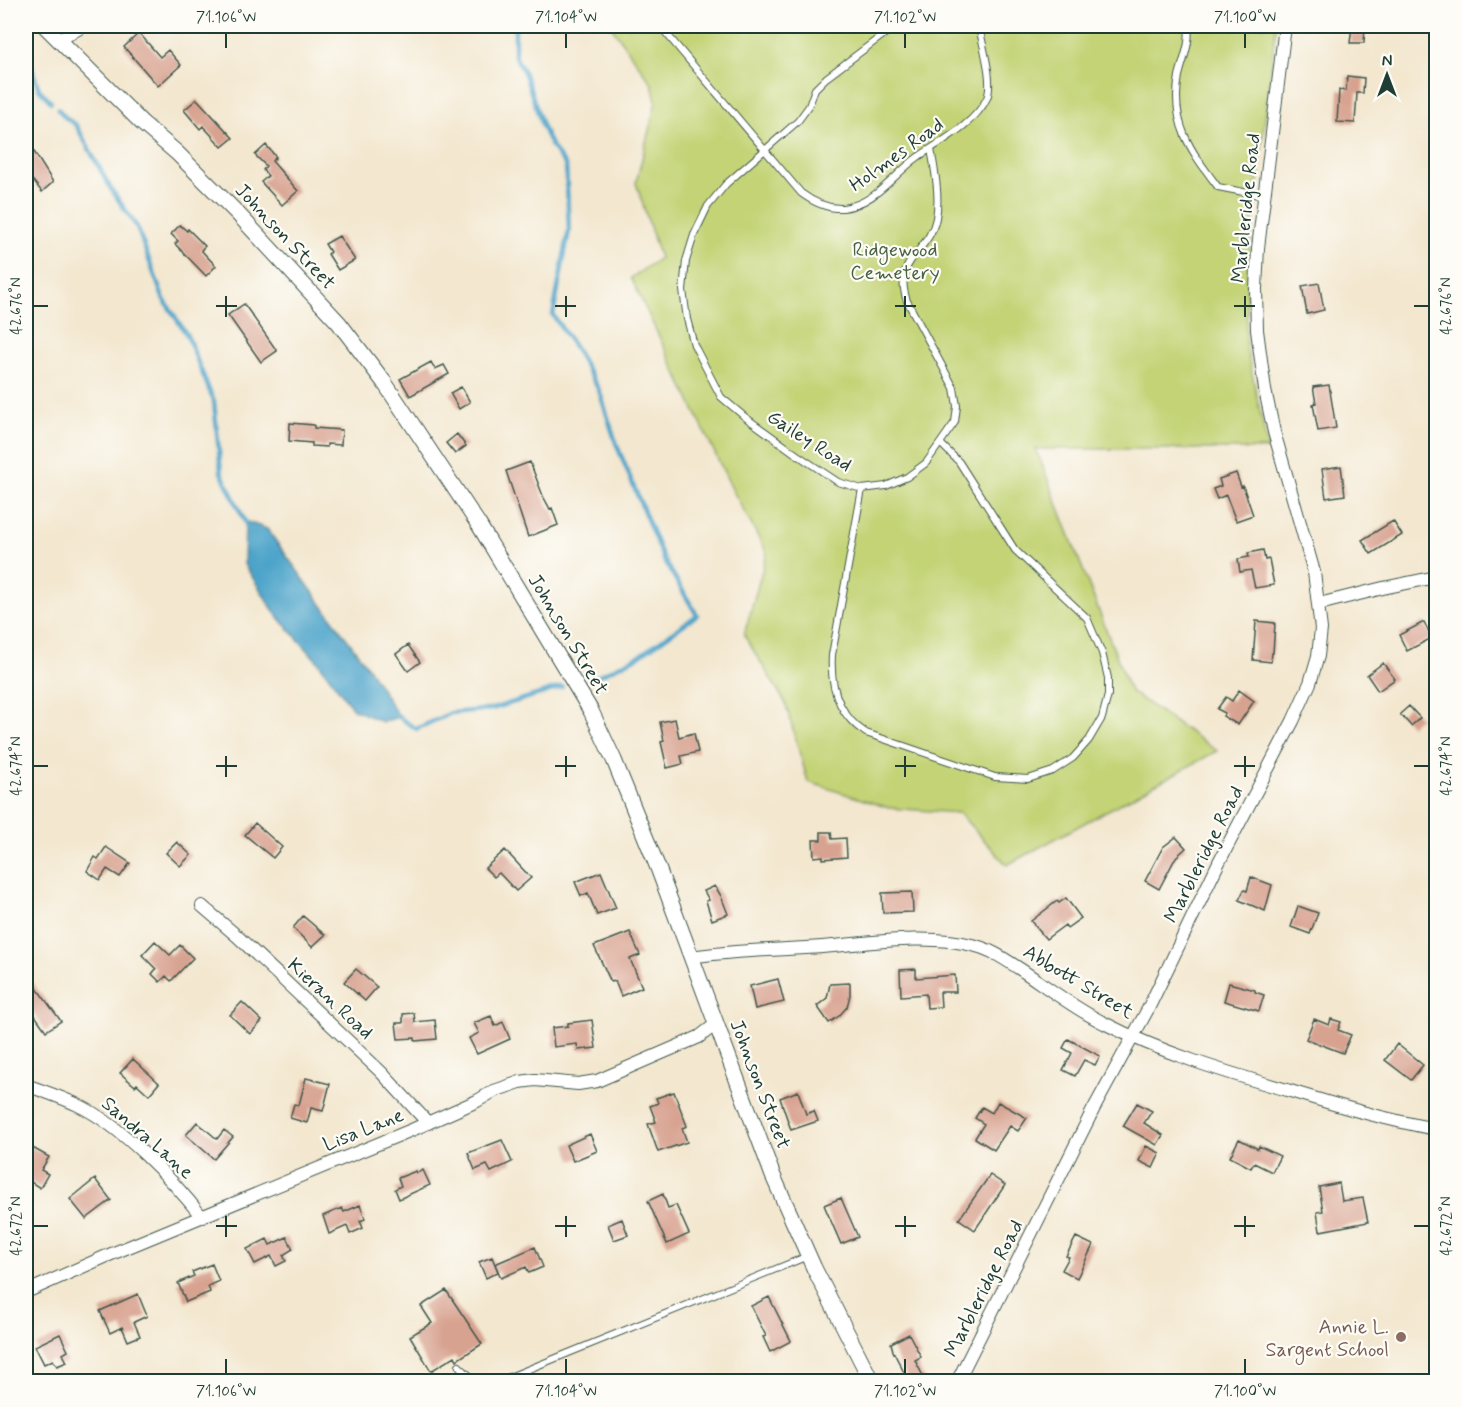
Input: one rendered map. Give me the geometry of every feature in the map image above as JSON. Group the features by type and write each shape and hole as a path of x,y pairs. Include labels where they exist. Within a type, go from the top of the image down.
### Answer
{"street":[{"name":"Johnson Street","path":"45,26 142,123 177,153 238,214 339,323 384,382 479,525 591,711 635,809 773,1176 808,1256 872,1382"},
{"path":"59,40 83,26"},
{"name":"Marbleridge Road","path":"957,1382 1219,862 1293,721 1310,683 1318,656 1321,629 1314,573 1274,432 1257,330 1258,248 1285,26"},
{"path":"1319,604 1437,577"},
{"name":"Kieran Road","path":"202,906 237,936 381,1072 428,1123"},
{"name":"Abbott Street","path":"691,957 737,950 775,950 927,940 979,946 999,956 1103,1023 1201,1064 1354,1109 1437,1129"},
{"name":"Lisa Lane","path":"26,1292 428,1123 494,1091 520,1082 535,1080 578,1084 597,1082 699,1037 716,1024"},
{"name":"Sandra Lane","path":"26,1085 79,1105 106,1123 161,1170 202,1217"}],"lane":[{"name":"Holmes Road","path":"660,26 801,194 816,203 842,208 859,204 876,193 916,158 980,110 988,96 989,82 979,26"},
{"path":"764,152 798,121 815,90 826,78 895,26"},
{"path":"1188,26 1188,47 1177,92 1177,111 1182,131 1195,156 1218,187 1264,196"},
{"name":"Gailey Road","path":"764,152 726,184 708,206 694,235 686,261 683,290 694,345 721,397 796,454 838,482 862,489 886,486 908,477 926,463 955,422 957,405 954,388 907,301 903,289 903,274 911,257 927,239 936,220 936,172 931,149"},
{"path":"862,489 832,655 831,675 838,704 852,724 866,734 995,777 1028,779 1053,771 1073,758 1089,740 1102,718 1108,695 1108,678 1102,653 1087,618 1015,550 959,462 941,444"},
{"path":"497,1382 808,1256"},
{"path":"459,1366 473,1379 480,1382"}],"green space":[{"name":"Ridgewood Cemetery","path":"611,26 1276,26 1248,264 1246,345 1268,449 1036,449 1130,691 1217,751 1007,865 959,813 889,808 808,782 785,702 744,635 767,553 733,491 631,278 660,258 636,183 656,102 652,84"}],"water":[{"path":"245,521 267,529 369,669 399,717 382,722 353,709 318,662 275,613 244,564"}],"building":[{"path":"1352,26 1365,26 1364,43 1350,43"},
{"path":"139,33 160,57 168,50 181,65 158,86 124,47"},
{"path":"1347,76 1364,78 1363,93 1357,93 1355,123 1337,122 1339,90 1346,91"},
{"path":"197,99 233,138 222,147 203,126 200,129 184,110"},
{"path":"26,139 53,182 42,192 26,172"},
{"path":"266,145 276,157 272,161 298,191 282,205 261,182 268,176 263,170 266,166 255,155"},
{"path":"180,225 187,231 188,229 205,246 201,250 216,266 206,276 175,244 178,241 171,234"},
{"path":"339,236 355,260 338,270 325,244"},
{"path":"1319,283 1324,310 1307,314 1302,286"},
{"path":"244,304 277,351 261,362 228,315"},
{"path":"431,362 435,369 444,365 449,374 410,396 400,379"},
{"path":"1329,385 1336,428 1318,431 1313,404 1316,403 1313,387"},
{"path":"461,387 470,402 459,409 450,393"},
{"path":"290,423 342,430 341,445 312,446 312,443 289,441"},
{"path":"457,434 466,446 455,454 446,443"},
{"path":"530,462 543,496 550,509 552,508 558,525 528,537 506,471"},
{"path":"1341,466 1345,495 1326,498 1322,469"},
{"path":"1236,473 1253,515 1236,521 1226,495 1217,499 1213,489 1221,486 1219,479"},
{"path":"1393,521 1402,535 1371,554 1362,540"},
{"path":"1263,550 1265,560 1269,559 1274,585 1255,588 1251,570 1240,572 1238,559 1249,557 1248,553"},
{"path":"1256,621 1275,623 1271,662 1253,660"},
{"path":"1424,622 1432,638 1407,651 1399,635"},
{"path":"408,645 420,662 408,671 396,654"},
{"path":"1383,663 1395,679 1378,691 1367,675"},
{"path":"1239,690 1254,701 1238,725 1223,716 1225,713 1217,709 1226,697 1232,701"},
{"path":"1409,706 1420,718 1411,726 1400,714"},
{"path":"675,719 679,737 694,733 698,752 681,756 683,764 667,768 661,742 664,741 660,722"},
{"path":"255,823 282,847 273,858 245,835"},
{"path":"821,832 831,832 832,839 846,838 847,857 823,859 823,856 814,857 813,840 821,840"},
{"path":"1176,837 1186,848 1176,857 1159,889 1145,881 1163,847"},
{"path":"177,842 191,855 180,866 166,853"},
{"path":"106,847 130,863 120,877 107,869 100,880 87,871 95,857 98,859"},
{"path":"505,850 531,878 516,891 499,873 494,877 485,868"},
{"path":"601,872 616,908 597,915 588,893 581,896 575,882"},
{"path":"1251,877 1272,885 1265,911 1239,900 1244,890 1247,891"},
{"path":"715,886 728,914 712,920 706,901 709,900 704,891"},
{"path":"912,892 913,912 883,913 882,893"},
{"path":"1066,898 1081,918 1067,928 1065,925 1046,939 1031,921 1057,901 1059,903"},
{"path":"1298,906 1318,913 1310,934 1291,927"},
{"path":"303,916 325,935 312,947 293,928"},
{"path":"630,932 640,955 630,959 642,987 621,996 615,981 611,982 594,946"},
{"path":"155,941 170,955 180,945 193,958 171,981 166,976 160,982 152,974 156,969 142,955"},
{"path":"356,969 377,987 365,1001 344,982"},
{"path":"916,969 916,978 955,975 956,992 940,992 941,1007 927,1008 926,994 901,996 900,970"},
{"path":"778,979 784,1002 755,1009 750,986"},
{"path":"33,983 61,1021 46,1031 26,1003 26,988"},
{"path":"850,983 847,1007 829,1023 817,1006 827,998 830,984"},
{"path":"1229,983 1255,990 1264,995 1259,1011 1224,1001"},
{"path":"242,1002 262,1021 250,1034 230,1015"},
{"path":"414,1013 415,1022 435,1020 437,1039 415,1041 415,1038 398,1039 396,1023 403,1023 403,1014"},
{"path":"491,1016 495,1026 503,1022 510,1039 477,1054 469,1038 479,1033 474,1023"},
{"path":"1314,1019 1329,1025 1331,1019 1341,1022 1338,1030 1351,1035 1343,1053 1306,1039"},
{"path":"592,1020 596,1048 578,1050 577,1044 554,1047 552,1028"},
{"path":"1068,1039 1100,1056 1095,1065 1084,1060 1075,1076 1063,1070 1072,1053 1063,1048"},
{"path":"1397,1044 1423,1065 1411,1080 1385,1060"},
{"path":"133,1059 159,1083 149,1095 120,1073"},
{"path":"306,1078 330,1084 323,1111 311,1108 307,1123 290,1118 294,1104 299,1105"},
{"path":"798,1091 806,1114 814,1111 818,1121 791,1130 780,1098"},
{"path":"674,1092 687,1126 682,1128 687,1142 658,1152 648,1124 656,1122 650,1106 658,1103 656,1098"},
{"path":"998,1102 1027,1118 1018,1131 1010,1126 994,1150 975,1138 984,1124 975,1118 982,1107 992,1113"},
{"path":"1137,1103 1152,1111 1144,1123 1163,1135 1157,1145 1123,1126"},
{"path":"197,1122 217,1139 224,1130 233,1137 214,1159 186,1135"},
{"path":"590,1134 597,1151 573,1161 566,1145"},
{"path":"1239,1139 1258,1149 1259,1146 1280,1156 1272,1172 1254,1163 1251,1168 1230,1157"},
{"path":"502,1140 512,1162 491,1172 487,1165 475,1170 468,1153"},
{"path":"29,1146 49,1157 41,1170 48,1174 40,1188 26,1179 26,1152"},
{"path":"1146,1146 1160,1153 1153,1168 1139,1161"},
{"path":"423,1170 430,1185 399,1199 395,1189 401,1186 398,1178"},
{"path":"990,1175 1005,1185 975,1230 959,1219"},
{"path":"95,1179 111,1200 86,1219 70,1199"},
{"path":"1339,1183 1342,1201 1363,1198 1368,1222 1320,1231 1317,1212 1323,1211 1319,1187"},
{"path":"663,1194 668,1208 676,1205 689,1234 667,1244 648,1201"},
{"path":"841,1198 858,1237 841,1244 824,1205"},
{"path":"360,1205 365,1219 360,1221 363,1228 350,1234 347,1226 329,1234 323,1216 342,1208 344,1212"},
{"path":"622,1219 628,1235 614,1240 608,1225"},
{"path":"287,1237 293,1249 283,1255 286,1261 276,1266 271,1256 255,1264 247,1249 267,1239 270,1245"},
{"path":"1076,1237 1093,1245 1077,1278 1062,1270"},
{"path":"535,1247 543,1267 529,1273 526,1267 501,1278 495,1264"},
{"path":"492,1257 498,1272 486,1278 479,1262"},
{"path":"212,1264 219,1281 208,1286 210,1292 186,1302 178,1283 194,1276 192,1272"},
{"path":"446,1290 482,1344 457,1360 455,1356 431,1371 410,1336 432,1323 421,1306"},
{"path":"138,1294 147,1316 134,1322 140,1336 128,1341 122,1327 110,1333 100,1311"},
{"path":"769,1297 791,1341 770,1352 763,1337 766,1336 751,1306"},
{"path":"60,1334 68,1351 63,1354 67,1362 57,1366 53,1360 44,1364 35,1346"},
{"path":"909,1334 921,1357 915,1360 926,1382 909,1382 893,1351 891,1343"}],"waterway":[{"path":"515,26 515,56 525,74 543,128 552,147 566,166 569,230 553,315 599,390 616,443 663,558 697,615 639,656 592,679"},
{"path":"26,60 39,89 51,102"},
{"path":"58,109 76,125 111,189 137,227 163,298 187,335 214,402 221,472 247,526"},
{"path":"396,715 416,729 451,713 492,709 562,687"}],"place":[{"name":"Annie L. Sargent School","path":"1401,1337"}]}
